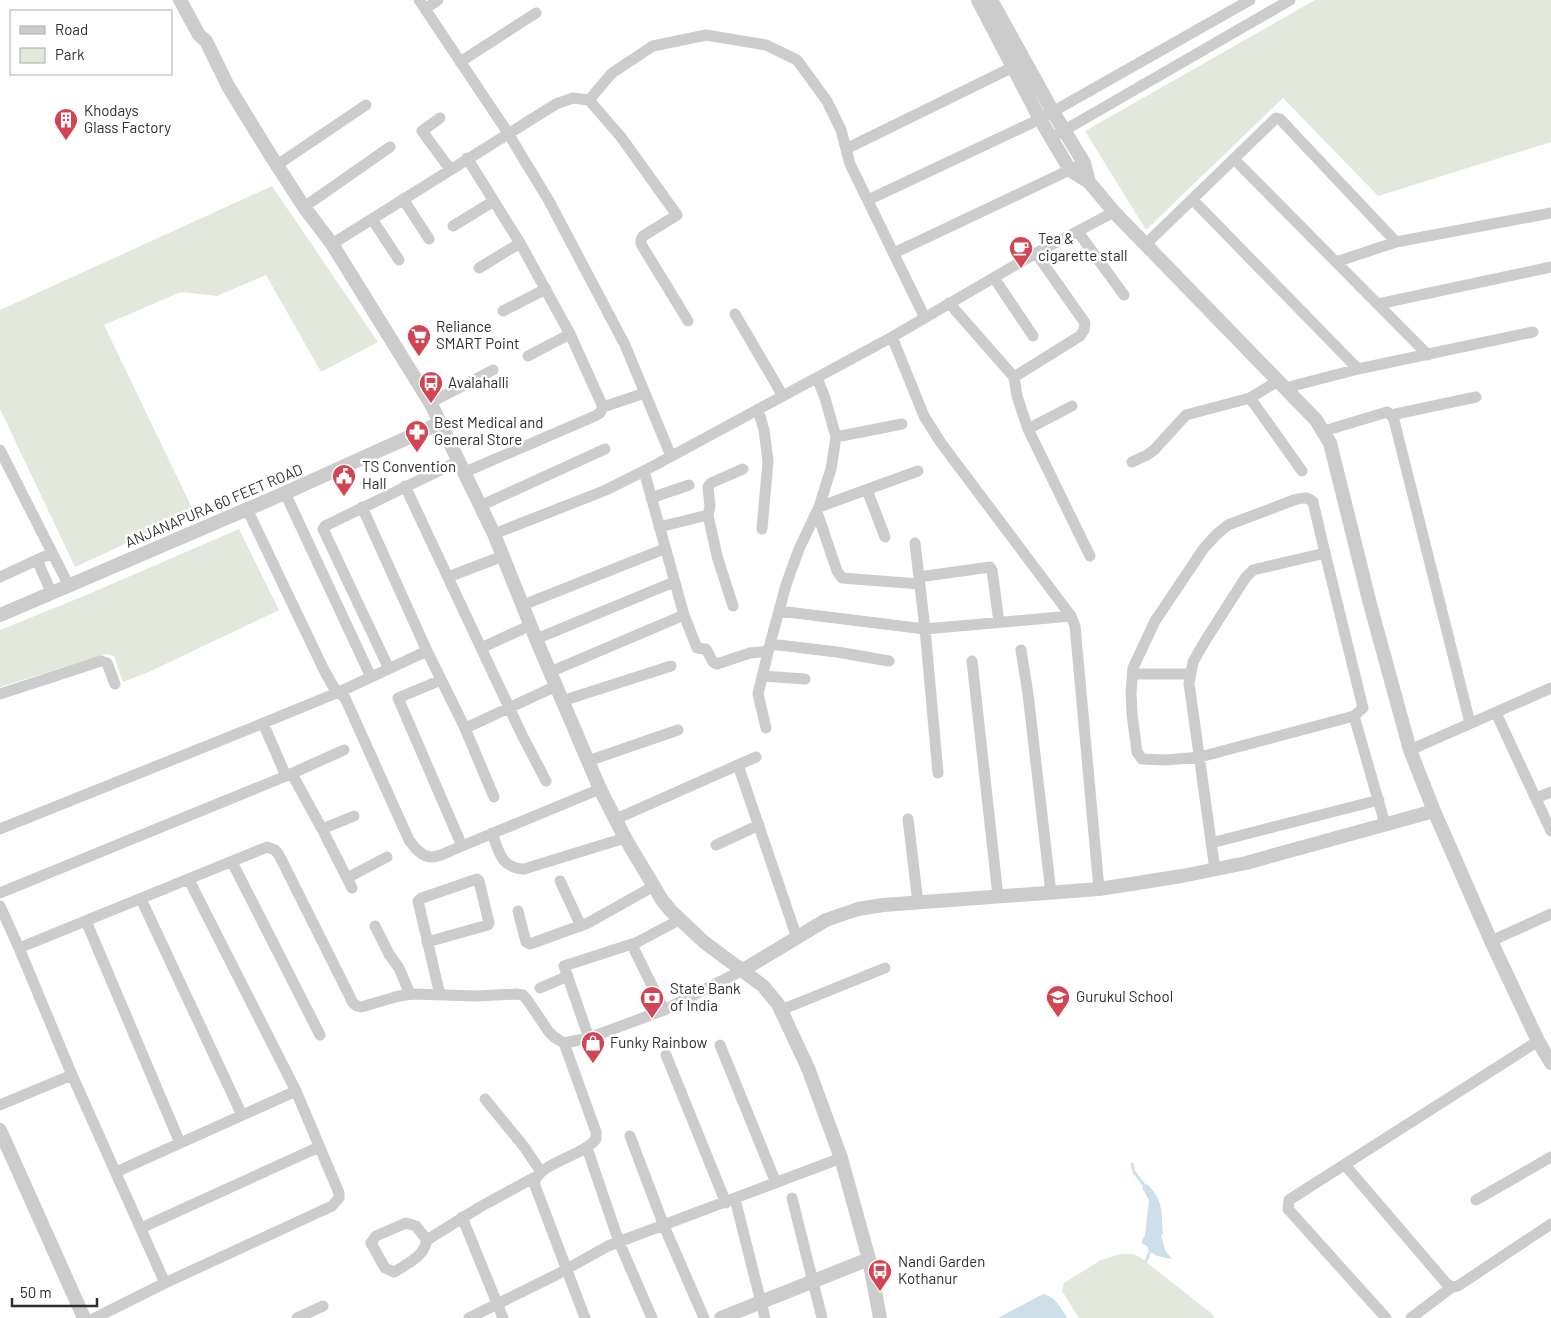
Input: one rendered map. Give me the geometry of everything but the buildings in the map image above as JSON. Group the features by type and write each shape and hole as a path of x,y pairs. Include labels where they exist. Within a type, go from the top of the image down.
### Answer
{"street":[{"path":"180,0 199,35 206,41 228,86 277,165 304,207 332,244 430,403 494,534 536,639 600,789 662,900 679,920 704,942 763,986 778,1004 808,1068 842,1158 869,1259 880,1318"},
{"path":"190,0 206,31 206,41"},
{"path":"438,0 422,4 508,133 563,226 625,346 671,456"},
{"path":"978,0 1040,119 1058,134 1084,163 1089,182"},
{"path":"991,0 1052,112 1070,170 1089,182 1145,245 1316,420 1324,431 1330,443 1370,604 1410,750 1434,811 1491,942 1538,1041 1551,1063"},
{"path":"868,200 1040,119 1250,0"},
{"path":"1058,134 1290,0"},
{"path":"460,62 536,13"},
{"path":"589,100 612,73 652,46 706,35 766,44 797,60 827,101 841,130 850,164 925,318"},
{"path":"846,149 1013,67"},
{"path":"332,244 450,168 556,104 573,98 589,100 621,137 677,215 643,236 641,244 688,321"},
{"path":"277,165 366,105"},
{"path":"440,118 422,131 450,168"},
{"path":"1145,245 1273,120 1280,119 1396,242"},
{"path":"304,207 390,147"},
{"path":"468,158 520,242 546,289 570,334 603,407"},
{"path":"1234,159 1428,355"},
{"path":"894,253 1084,163"},
{"path":"403,199 429,240"},
{"path":"1192,199 1358,369"},
{"path":"453,226 494,202"},
{"path":"494,534 606,490 644,471 892,337 949,302 1036,253 1114,212"},
{"path":"1336,262 1396,242 1551,213"},
{"path":"372,219 399,260"},
{"path":"1078,232 1124,295"},
{"path":"479,268 520,242"},
{"path":"1014,377 1080,336 1084,330 1085,323 1036,253"},
{"path":"1378,304 1551,267"},
{"path":"994,278 1033,336"},
{"path":"503,311 546,289"},
{"path":"949,302 1014,377 1017,396 1028,429 1090,556"},
{"path":"735,314 783,396"},
{"path":"1132,462 1154,450 1186,415 1250,398 1281,384 1533,332"},
{"path":"528,356 570,334"},
{"path":"892,337 924,416 940,443 1071,616 1075,626 1099,889"},
{"path":"430,403 493,370"},
{"path":"766,728 758,694 762,676 786,585 799,549 818,509 831,469 836,437 817,378"},
{"path":"389,668 323,529 325,526 404,486 595,416 600,413 603,407 644,393"},
{"path":"1391,415 1476,396"},
{"path":"1250,398 1302,471"},
{"path":"1028,429 1072,406"},
{"path":"758,409 764,430 768,460 762,528"},
{"path":"1324,431 1387,412 1394,420 1470,724"},
{"name":"ANJANAPURA 60 FEET ROAD","path":"0,615 284,493 440,423"},
{"path":"836,437 902,424"},
{"path":"480,506 605,449"},
{"path":"0,450 68,586"},
{"path":"733,606 717,556 708,515 710,506 708,487 711,483 742,470"},
{"path":"644,471 664,549 684,615 697,648 706,649 713,662 717,664 769,647 836,652 889,661"},
{"path":"818,509 918,471"},
{"path":"651,498 689,485"},
{"path":"404,486 522,735 546,781"},
{"path":"867,490 885,537"},
{"path":"284,493 371,677"},
{"path":"1304,498 1314,502 1363,708 1354,716 1200,757 1142,759 1137,752 1132,714 1131,693 1133,674 1133,668 1155,621 1204,548 1217,534 1228,525 1294,500 1304,498"},
{"path":"362,508 427,651 464,726 494,797"},
{"path":"247,509 324,670 334,688 344,698 414,848 426,857 432,858 600,789"},
{"path":"818,509 837,571 842,578 919,580 990,568 992,570 999,622"},
{"path":"659,527 708,515"},
{"path":"915,543 938,773"},
{"path":"523,605 664,549"},
{"path":"0,576 52,553"},
{"path":"1215,870 1188,683 1194,662 1205,641 1246,577 1253,570 1325,553"},
{"path":"448,577 503,556"},
{"path":"37,560 52,594"},
{"path":"536,639 674,582"},
{"path":"779,611 925,629 1071,616"},
{"path":"550,672 684,615"},
{"path":"481,648 531,625"},
{"path":"1021,650 1028,694 1051,893"},
{"path":"0,829 263,724 339,692 427,651"},
{"path":"0,694 101,661 107,663 115,684"},
{"path":"972,661 998,896"},
{"path":"562,701 671,666"},
{"path":"1133,674 1191,674"},
{"path":"762,676 805,680"},
{"path":"441,680 398,698 462,846"},
{"path":"464,726 468,727 556,686"},
{"path":"1410,750 1551,688"},
{"path":"1496,713 1551,831"},
{"path":"1354,716 1386,824"},
{"path":"263,724 289,775 322,829 349,883 387,857"},
{"path":"588,760 678,730"},
{"path":"0,892 289,775 344,750"},
{"path":"616,819 756,757"},
{"path":"738,765 796,938"},
{"path":"1536,798 1551,792"},
{"path":"1211,843 1379,800"},
{"path":"564,1043 590,1038 664,1010 743,970 826,920 858,909 1099,889 1215,870 1434,811"},
{"path":"322,829 354,816"},
{"path":"908,819 918,903"},
{"path":"716,845 759,825"},
{"path":"492,833 501,857 507,865 524,870 626,838"},
{"path":"19,948 267,848 275,850 353,1002 357,1006 410,994 476,996 516,994 523,996 549,1032 564,1043 596,1132 596,1139 587,1148 462,1217 427,1240 425,1248 417,1258 394,1272 385,1268 371,1243 376,1236 406,1223 416,1226 427,1240"},
{"path":"232,862 320,1035"},
{"path":"427,942 487,926 489,923 477,879 420,899 418,902 427,942 440,995"},
{"path":"94,1318 332,1206 339,1198 339,1193 296,1091 189,880"},
{"path":"560,881 581,926"},
{"path":"518,911 528,944 581,926 654,886"},
{"path":"141,899 242,1115"},
{"path":"0,906 72,1075 165,1283"},
{"path":"1491,942 1551,914"},
{"path":"590,1038 564,966 632,944 679,920"},
{"path":"86,921 180,1143"},
{"path":"375,926 389,954 399,968 410,994"},
{"path":"632,944 664,1010"},
{"path":"781,1010 885,968"},
{"path":"540,988 568,976"},
{"path":"1386,1318 1288,1209 1288,1200 1538,1041"},
{"path":"720,1045 776,1183"},
{"path":"666,1055 731,1201 765,1318"},
{"path":"0,1105 72,1075"},
{"path":"116,1172 296,1091"},
{"path":"485,1099 525,1148 538,1175"},
{"path":"0,1130 84,1318"},
{"path":"630,1136 664,1226 704,1318"},
{"path":"141,1228 320,1147"},
{"path":"587,1148 620,1242 652,1318"},
{"path":"1476,1200 1551,1157"},
{"path":"469,1318 620,1242 842,1158"},
{"path":"1345,1165 1446,1283 1452,1287"},
{"path":"538,1175 534,1183 585,1318"},
{"path":"792,1198 822,1318"},
{"path":"462,1217 503,1318"},
{"path":"1412,1318 1452,1287 1458,1286 1551,1224"},
{"path":"721,1318 869,1259"},
{"path":"297,1318 323,1306"}],"green space":[{"path":"1315,0 1551,0 1551,142 1378,196 1283,98 1146,230 1085,131"},
{"path":"272,186 378,342 321,372 266,275 217,296 181,292 104,325 194,512 75,567 0,409 0,310"},
{"path":"239,529 279,610 151,671 123,682 114,656 106,654 0,687 0,630"},
{"path":"1121,1254 1134,1254 1141,1258 1215,1318 1079,1318 1062,1291 1064,1283 1101,1260"}],"water":[{"path":"1147,1184 1159,1201 1162,1213 1163,1234 1161,1235 1165,1250 1172,1259 1157,1256 1141,1243 1145,1235 1149,1200 1142,1188"},
{"path":"1043,1294 1054,1300 1067,1318 998,1318"}],"waterway":[{"path":"1132,1164 1134,1172 1147,1189"},
{"path":"1146,1261 1151,1249"}],"place":[{"name":"Khodays Glass Factory","path":"66,141"},
{"name":"Tea & cigarette stall","path":"1021,269"},
{"name":"Reliance SMART Point","path":"419,357"},
{"name":"Avalahalli","path":"431,404"},
{"name":"Best Medical and General Store","path":"417,453"},
{"name":"TS Convention Hall","path":"344,497"},
{"name":"Gurukul School","path":"1058,1018"},
{"name":"State Bank of India","path":"652,1019"},
{"name":"Funky Rainbow","path":"593,1064"},
{"name":"Nandi Garden Kothanur","path":"880,1292"}]}
